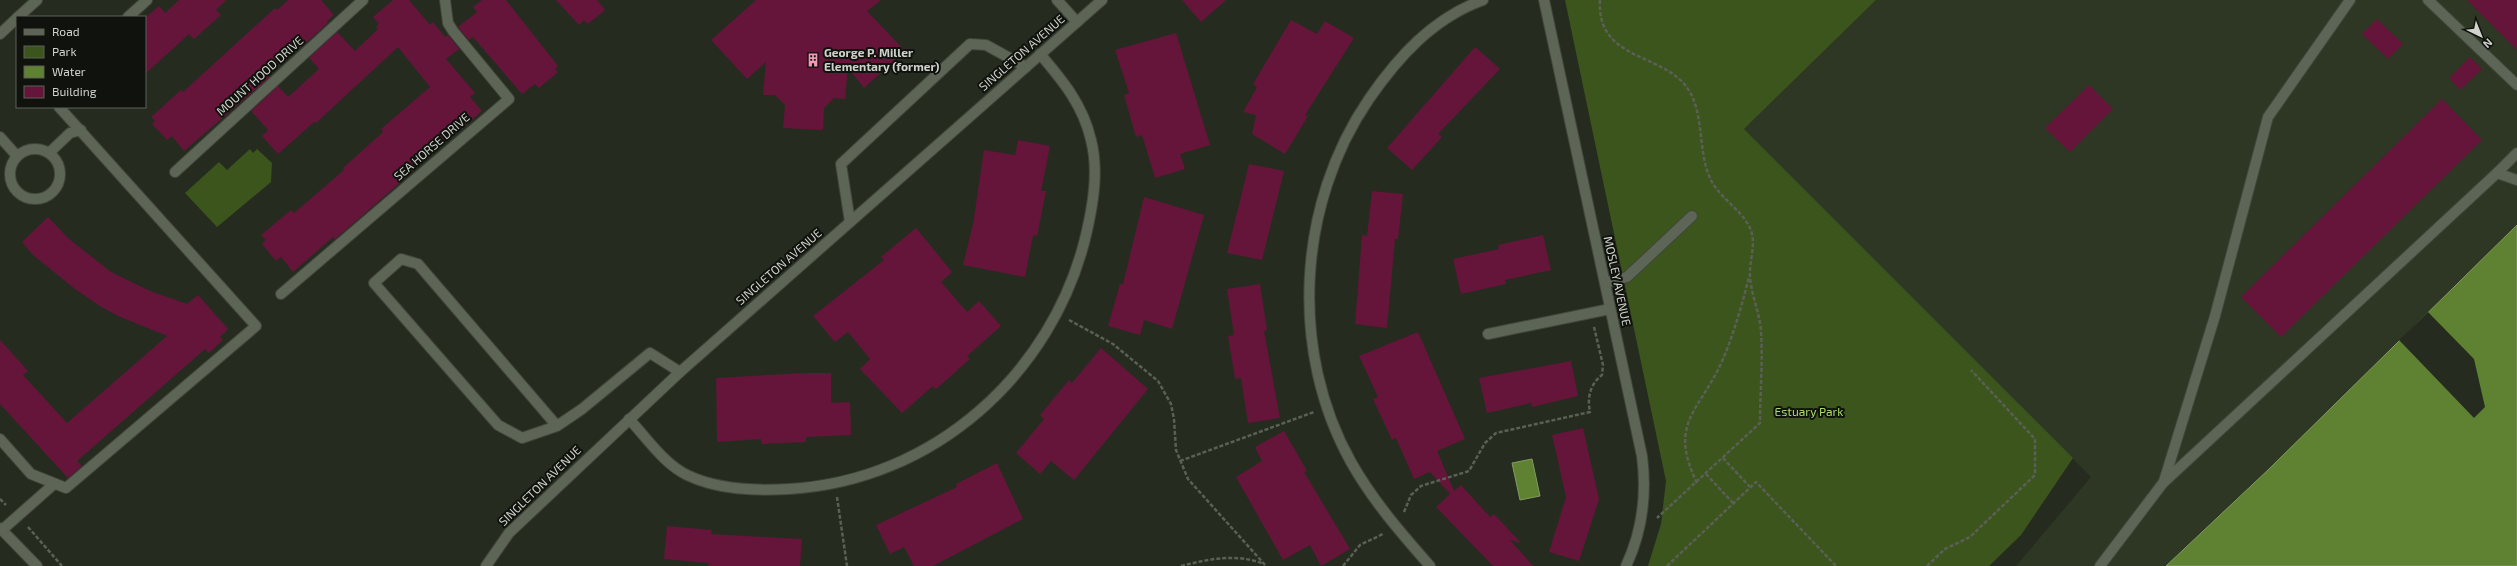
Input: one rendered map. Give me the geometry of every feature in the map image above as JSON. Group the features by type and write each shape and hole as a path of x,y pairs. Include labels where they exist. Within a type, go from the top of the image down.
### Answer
{"street":[{"path":"20,16 37,0"},
{"path":"129,16 147,0"},
{"name":"MOUNT HOOD DRIVE","path":"175,172 363,0"},
{"name":"SEA HORSE DRIVE","path":"281,294 509,99 453,31 448,23 445,0"},
{"path":"1057,0 1077,22"},
{"name":"SINGLETON AVENUE","path":"486,566 509,533 680,372 1102,0"},
{"path":"1430,566 1381,508 1351,462 1328,407 1314,354 1309,308 1313,240 1330,177 1360,113 1403,55 1425,33 1448,17 1483,0"},
{"name":"MOSLEY AVENUE","path":"1544,0 1643,464 1645,502 1641,527 1626,566"},
{"path":"2163,483 2215,316 2268,117 2350,0"},
{"path":"2428,0 2517,85"},
{"path":"0,34 16,20"},
{"path":"850,222 841,164 970,44 986,45 1026,67"},
{"path":"629,419 670,462 685,474 711,484 773,490 835,484 886,468 916,455 946,438 995,398 1018,374 1042,341 1057,314 1071,285 1081,254 1094,193 1095,166 1092,140 1075,98 1040,54"},
{"path":"0,439 31,474 66,488 256,326 60,108"},
{"path":"49,153 70,133 80,130"},
{"path":"0,137 17,156"},
{"path":"36,148 49,153 59,166 58,184 49,194 37,199 20,195 14,189 9,172 11,163 17,156 22,152 36,148"},
{"path":"2100,566 2163,483 2517,153"},
{"path":"2497,173 2517,180"},
{"path":"1605,283 1627,277 1692,216"},
{"path":"557,426 418,264 401,259 374,283 498,425 522,438 557,426 582,409 650,353 680,372"},
{"path":"1488,334 1610,309"},
{"path":"37,566 1,529 54,484"}],"path":[{"path":"1600,0 1602,21 1614,40 1626,50 1673,75 1682,82 1690,92 1694,102 1703,155 1712,182 1720,195 1744,218 1750,229 1753,242 1750,275 1722,360 1687,422 1685,453 1697,483"},
{"path":"1641,527 1664,514 1760,423 1761,333 1750,275"},
{"path":"1342,566 1360,545 1398,529 1411,495 1421,486 1469,471 1485,443 1496,433 1590,412 1588,404 1592,382 1602,375 1603,365 1590,313"},
{"path":"1057,314 1087,328 1113,344 1158,381 1168,397 1173,411 1176,450 1188,479 1265,565"},
{"path":"1927,566 1945,549 1970,537 2035,475 2035,439 1971,370"},
{"path":"1180,461 1328,407"},
{"path":"1723,458 1750,487"},
{"path":"1706,474 1733,503"},
{"path":"1667,566 1756,482 1836,566"},
{"path":"835,484 847,566"},
{"path":"0,499 18,516 62,566"},
{"path":"1181,566 1232,557 1252,560 1265,565"}],"shaded area":[{"path":"1876,0 2517,0 2517,225 2269,469 2166,566 2016,566 2091,477 1744,129"}],"green space":[{"name":"Estuary Park","path":"1565,0 1876,0 1744,129 2073,458 2021,535 1989,566 1648,566 1661,524 1666,481"},
{"path":"250,149 253,153 257,149 272,163 271,182 217,227 185,193 219,162 227,170"}],"water":[{"path":"2517,225 2517,566 2166,566 2269,469"},
{"path":"1532,459 1540,496 1520,500 1512,463"}],"pier":[{"path":"2428,312 2474,359 2485,407 2474,418 2399,340"}],"building":[{"path":"179,0 226,0 216,10 221,15 194,39 189,34 146,73 146,17 159,6 165,13"},
{"path":"288,0 321,0 334,15 327,21 328,23 300,48 295,42 271,64 273,66 266,73 270,77 184,151 172,136 167,140 152,124 155,121 151,117 181,90 183,92 275,8 277,10"},
{"path":"393,0 409,0 430,25 433,22 445,37 448,35 459,49 446,59 475,93 470,97 482,111 455,134 453,131 400,176 403,180 335,239 333,237 293,272 281,257 276,261 262,244 266,240 261,235 291,210 294,213 344,170 343,168 383,132 381,129 430,87 398,47 316,123 314,122 278,154 262,136 268,130 251,111 278,86 288,97 319,69 309,58 337,32 355,51 378,29 376,27 379,24 373,17"},
{"path":"482,0 506,0 558,66 555,69 558,72 539,88 535,84 522,94 473,37 469,40 458,27 477,12 473,7"},
{"path":"556,0 597,0 605,10 588,24 584,20 579,25"},
{"name":"George P. Miller Elementary (former)","path":"756,0 881,0 867,11 905,51 864,88 848,68 845,99 834,98 824,108 823,130 783,128 785,105 775,95 763,95 766,62 747,79 711,40"},
{"path":"1182,0 1226,0 1201,22"},
{"path":"2467,0 2517,0 2517,50"},
{"path":"2377,19 2403,44 2388,59 2362,34"},
{"path":"1291,20 1317,34 1325,21 1354,38 1305,115 1308,116 1285,154 1252,134 1256,115 1243,112 1257,87 1253,84"},
{"path":"1176,33 1210,145 1180,154 1185,169 1155,178 1142,135 1136,137 1124,95 1129,93 1115,50"},
{"path":"1475,47 1500,69 1438,134 1442,137 1412,170 1387,148"},
{"path":"2470,57 2482,69 2460,90 2449,78"},
{"path":"2089,85 2113,109 2070,152 2045,128"},
{"path":"2442,99 2482,140 2281,337 2241,297"},
{"path":"1018,140 1050,146 1041,191 1046,191 1037,236 1033,235 1025,277 963,265 973,224 984,150 1015,155"},
{"path":"1249,164 1284,171 1262,260 1227,253"},
{"path":"1372,191 1403,194 1398,239 1395,239 1387,328 1355,324 1362,235 1367,236"},
{"path":"1144,197 1204,215 1172,329 1144,320 1140,335 1108,326 1120,284 1123,284"},
{"path":"48,217 69,239 111,272 150,291 187,304 198,295 228,329 220,337 223,340 209,353 205,349 77,461 82,466 68,478 0,404 0,340 28,371 23,375 67,423 167,336 118,316 100,306 75,289 33,255 22,242"},
{"path":"916,228 952,272 941,282 967,312 979,301 1001,326 967,356 970,359 936,389 933,386 902,413 860,369 870,359 848,332 835,342 813,316 884,260 881,257"},
{"path":"1543,235 1551,270 1505,280 1506,284 1461,294 1453,259 1499,249 1498,245"},
{"path":"1260,284 1267,330 1264,331 1280,418 1248,423 1241,378 1235,379 1228,336 1234,335 1227,289"},
{"path":"1418,332 1465,439 1437,451 1454,491 1461,485 1490,517 1494,514 1521,543 1510,540 1533,566 1493,566 1436,507 1450,494 1430,472 1414,479 1396,438 1392,440 1373,399 1378,397 1359,356"},
{"path":"1101,348 1148,389 1074,480 1051,461 1040,474 1016,453 1044,419 1040,415 1069,380 1072,383"},
{"path":"1571,361 1578,396 1532,407 1531,403 1487,413 1479,378"},
{"path":"803,373 831,373 831,403 850,402 851,435 806,437 806,442 762,444 761,439 717,442 716,378"},
{"path":"1583,428 1599,499 1579,561 1549,552 1566,497 1552,435"},
{"path":"1284,431 1307,471 1304,472 1350,549 1321,566 1310,545 1283,560 1236,477 1262,461 1255,447"},
{"path":"997,463 1023,519 933,566 914,566 904,547 890,554 876,525 957,487 956,484"},
{"path":"667,526 712,530 711,534 802,539 800,566 708,566 709,563 664,559"}],"place":[{"name":"George P. Miller Elementary (former)","path":"813,60"}]}
